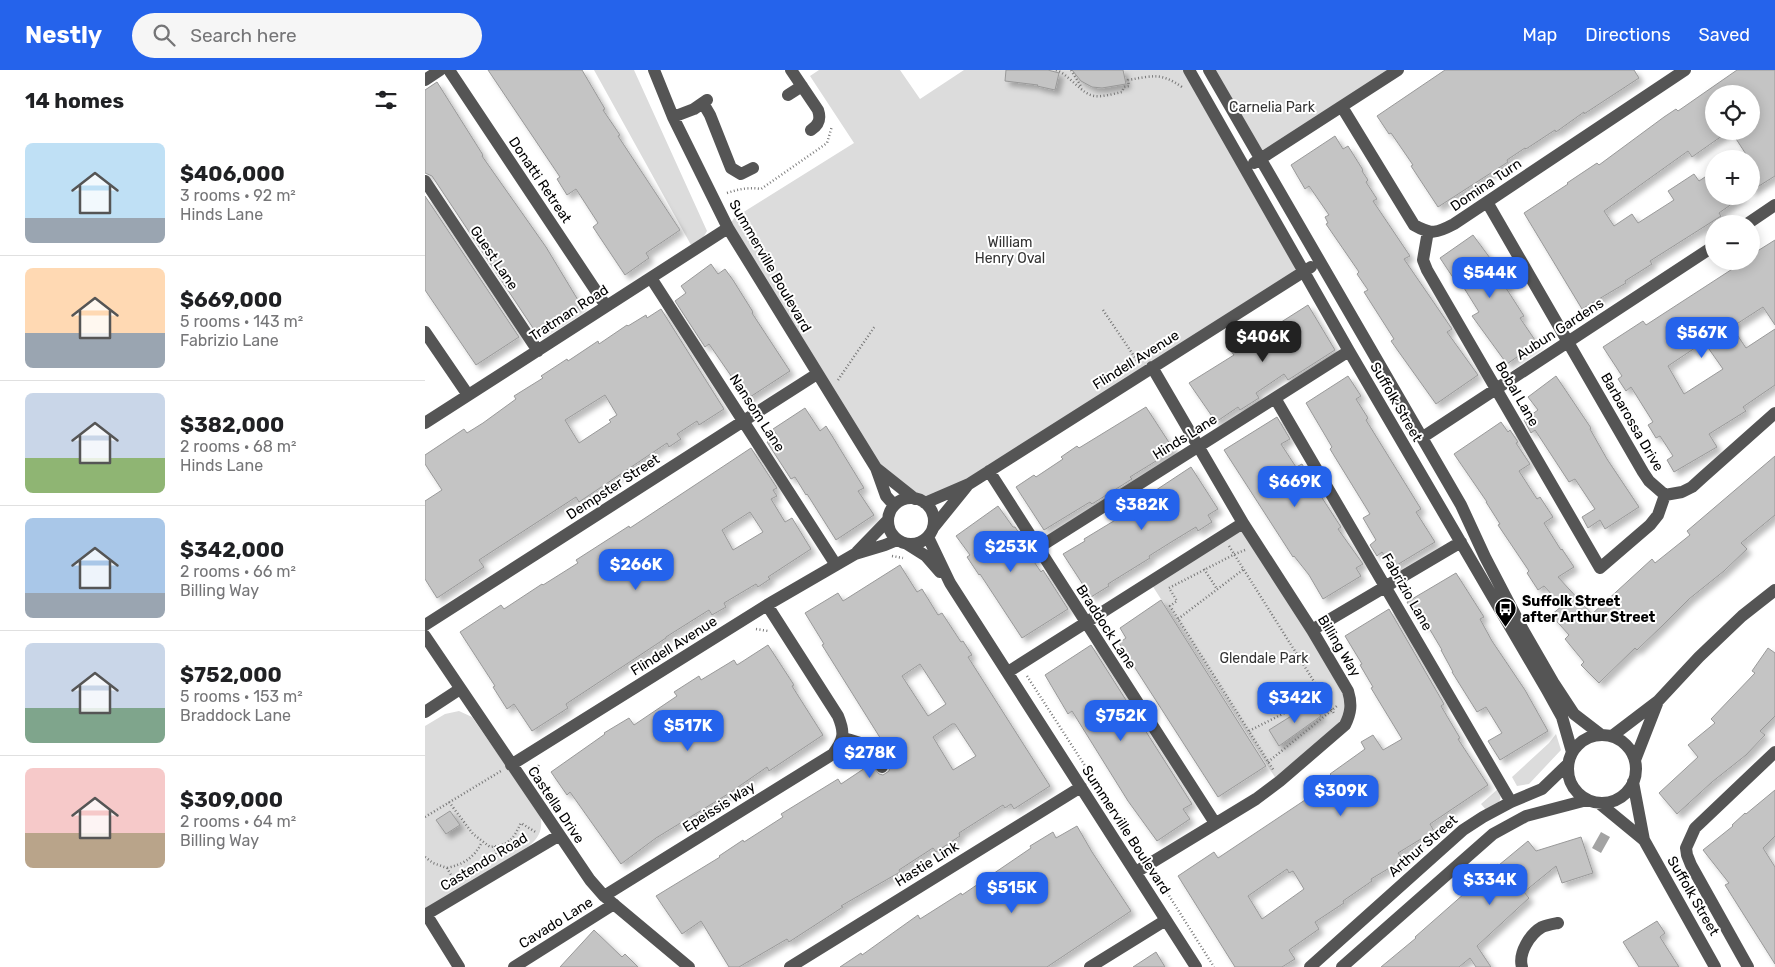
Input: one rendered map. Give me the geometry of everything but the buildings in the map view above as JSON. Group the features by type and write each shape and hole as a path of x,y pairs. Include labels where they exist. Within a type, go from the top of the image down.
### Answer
{"street":[{"path":"425,80 440,70"},
{"name":"Donatti Retreat","path":"449,70 606,306"},
{"name":"Summerville Boulevard","path":"654,70 673,118 728,228 876,468 886,496 895,505"},
{"path":"791,70 818,110 819,122 811,130"},
{"name":"Suffolk Street","path":"1189,70 1349,351 1562,717 1569,758"},
{"name":"Suffolk Street","path":"1209,70 1461,505 1485,557 1523,630 1553,682 1574,714 1606,735"},
{"path":"1245,168 1398,70"},
{"name":"Domina Turn","path":"1428,231 1441,231 1685,70"},
{"path":"788,95 802,86"},
{"path":"673,118 705,102 725,137 731,168 741,174 753,168"},
{"path":"1342,107 1403,209 1414,224 1428,231"},
{"name":"Guest Lane","path":"425,181 538,351"},
{"name":"Barbarossa Drive","path":"1487,202 1649,482 1665,495"},
{"path":"1760,215 1775,205"},
{"name":"Tratman Road","path":"425,423 728,228"},
{"name":"Bobal Lane","path":"1428,231 1423,260 1427,270 1599,568 1650,525 1658,515 1665,495"},
{"name":"Aubun Gardens","path":"1423,438 1705,252"},
{"name":"Flindell Avenue","path":"920,501 969,484 1320,262"},
{"name":"Nansom Lane","path":"651,278 836,565"},
{"path":"425,332 467,395"},
{"name":"Hinds Lane","path":"1038,548 1349,351"},
{"name":"Billing Way","path":"1136,872 1256,799 1345,725 1350,714 1351,702 1349,691 1243,523 1152,367"},
{"name":"Dempster Street","path":"425,625 817,374"},
{"name":"Fabrizio Lane","path":"1275,398 1386,585 1511,802"},
{"path":"1665,495 1682,492 1692,487 1775,413"},
{"name":"Summerville Boulevard","path":"876,468 920,501"},
{"name":"Braddock Lane","path":"989,471 1215,823"},
{"name":"Flindell Avenue","path":"930,533 969,484"},
{"path":"904,499 920,501 932,511 934,517 930,533 918,543 902,542 890,531 888,520 895,505 904,499"},
{"name":"Flindell Avenue","path":"855,554 888,520"},
{"path":"1008,672 1243,523"},
{"name":"Summerville Boulevard","path":"930,533 950,583"},
{"name":"Summerville Boulevard","path":"902,542 925,556 950,583 1196,967"},
{"name":"Flindell Avenue","path":"511,765 767,606 855,554 902,542"},
{"path":"1312,630 1461,542"},
{"path":"1593,801 1576,791 1571,785 1567,771 1569,758 1576,746 1587,737 1606,735 1658,701 1699,657 1735,623 1775,590"},
{"path":"767,606 839,716 843,727 843,738 865,744 882,767"},
{"name":"Castella Drive","path":"425,636 578,865 609,900 689,967"},
{"path":"425,712 460,689"},
{"path":"1343,966 1493,834 1526,816 1593,801 1616,800 1629,789 1633,782 1635,760 1658,701"},
{"path":"1606,735 1627,745 1635,760"},
{"name":"Epeissis Way","path":"609,900 833,754 843,738"},
{"path":"1747,967 1691,865 1687,855 1687,848 1695,828 1775,752"},
{"name":"Arthur Street","path":"1310,967 1463,830 1511,802 1542,789 1569,758"},
{"name":"Suffolk Street","path":"1633,782 1644,840 1715,967"},
{"name":"Hastie Link","path":"790,967 1081,787"},
{"name":"Suffolk Street","path":"1593,801 1644,840"},
{"name":"Castendo Road","path":"425,914 558,836"},
{"name":"Cavado Lane","path":"514,967 609,900"},
{"path":"425,914 459,967"},
{"path":"1091,967 1166,920"},
{"path":"1522,967 1523,950 1529,940 1542,927 1558,923"}],"path":[{"path":"1057,70 1089,95 1096,96 1122,92 1124,87 1129,86 1129,80 1157,75 1171,80 1189,93"},
{"path":"1071,70 1084,92"},
{"path":"727,193 741,189 754,188 761,190 827,143 832,124"},
{"path":"1103,310 1139,364"},
{"path":"837,382 875,326"},
{"path":"1229,544 1337,718"},
{"path":"1247,549 1169,588 1177,601 1170,606 1280,780"},
{"path":"1178,619 1244,568"},
{"path":"1204,569 1217,589"},
{"path":"1020,665 1214,967"},
{"path":"1249,731 1323,694"},
{"path":"1268,762 1333,710"},
{"path":"425,817 511,765"},
{"path":"449,802 473,834 490,846 506,844 516,834 521,823 539,834"},
{"path":"425,857 433,863 447,868 459,866 474,856 482,842"},
{"path":"447,868 456,884 456,896"}],"green space":[{"path":"594,70 634,70 707,231 703,238 691,245"},
{"name":"William Henry Oval","path":"819,70 900,70 920,99 964,70 1189,70 1304,271 969,484 925,503 876,468 728,228 734,218 854,143 810,76"},
{"name":"Carnelia Park","path":"1209,70 1398,70 1260,159"},
{"name":"Glendale Park","path":"1243,523 1348,691 1350,714 1278,782 1150,582"},
{"path":"459,711 472,717 541,816 541,829 536,839 529,846 425,910 425,726 445,714"},
{"path":"1556,734 1561,750 1529,784 1517,786 1512,777 1549,743"},
{"path":"1499,788 1501,797 1499,802 1487,811 1481,804"}],"shaded area":[{"path":"1601,832 1610,837 1601,853 1592,848"}],"place":[{"name":"Suffolk Street after Arthur Street","path":"1506,628"}]}
